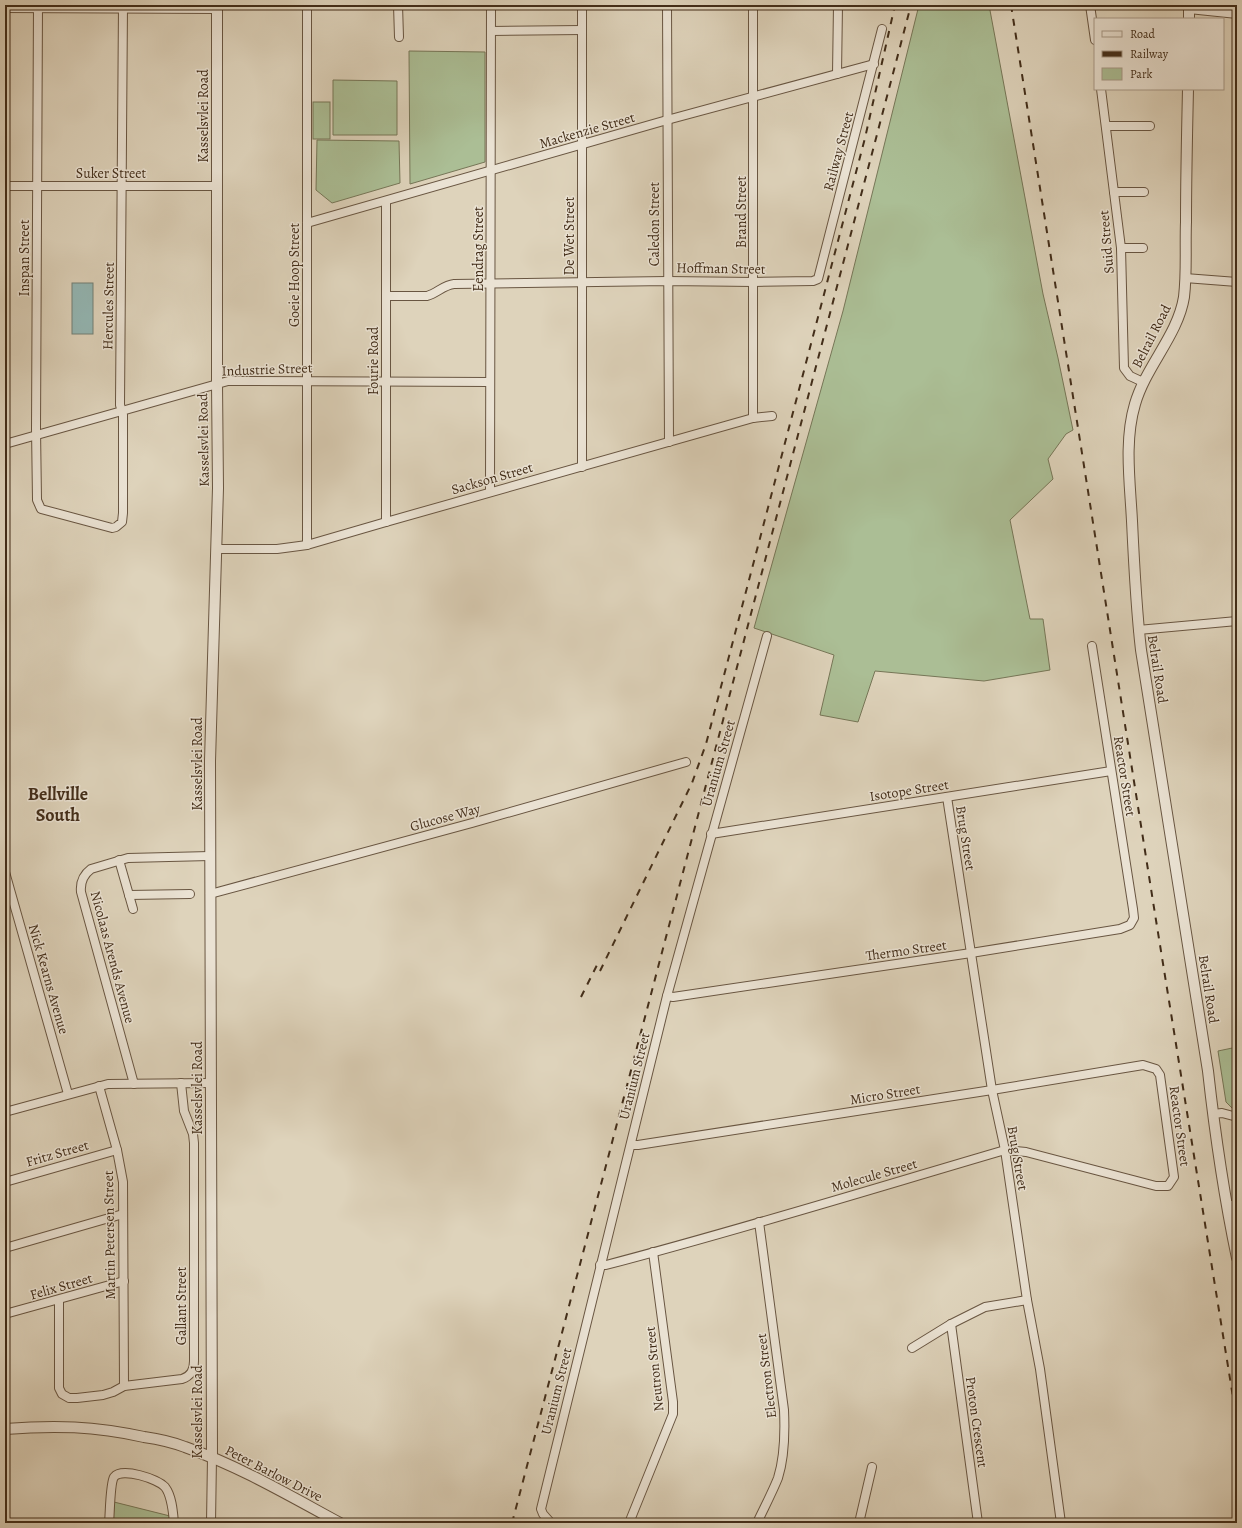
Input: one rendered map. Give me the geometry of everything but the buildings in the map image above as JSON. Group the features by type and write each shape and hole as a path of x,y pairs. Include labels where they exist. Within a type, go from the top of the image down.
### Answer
{"street":[{"name":"Goeie Hoop Street","path":"307,5 307,545"},
{"path":"398,5 399,37"},
{"name":"Eendrag Street","path":"490,492 491,5"},
{"name":"De Wet Street","path":"582,5 582,467"},
{"name":"Caledon Street","path":"667,5 668,442"},
{"name":"Brand Street","path":"753,5 753,418"},
{"path":"837,74 838,5"},
{"path":"1090,5 1094,33"},
{"name":"Inspan Street","path":"38,7 36,435 37,500 41,509"},
{"name":"Hercules Street","path":"41,509 108,527 116,527 122,522 123,415 120,405 123,7"},
{"path":"5,8 217,7"},
{"name":"Kasselsvlei Road","path":"211,1523 210,856 211,714 217,549 218,440 217,7"},
{"path":"1189,11 1237,14"},
{"name":"Railway Street","path":"818,279 882,29"},
{"path":"491,31 582,30"},
{"name":"Mackenzie Street","path":"307,223 667,120 874,64"},
{"name":"Suid Street","path":"1101,90 1121,248 1124,368 1130,376 1143,382"},
{"name":"Belrail Road","path":"1188,90 1184,297 1178,316 1143,382 1132,416 1129,457 1138,630 1208,1071 1213,1114 1232,1205 1237,1258"},
{"path":"1106,126 1150,126"},
{"name":"Suker Street","path":"5,186 218,186"},
{"path":"1114,192 1144,192"},
{"name":"Fourie Road","path":"386,201 386,522"},
{"path":"1121,248 1143,248"},
{"path":"1185,278 1237,282"},
{"name":"Hoffman Street","path":"386,296 428,296 454,284 491,284 502,282 754,282 818,279"},
{"name":"Industrie Street","path":"5,444 228,381 490,382"},
{"name":"Sackson Street","path":"217,549 278,549 307,545 753,418 772,416"},
{"path":"1138,630 1237,621"},
{"name":"Uranium Street","path":"551,1523 543,1514 541,1509 600,1265 667,996 767,636"},
{"name":"Reactor Street","path":"1092,646 1133,909"},
{"name":"Glucose Way","path":"210,894 472,823 686,762"},
{"name":"Isotope Street","path":"711,834 1112,771"},
{"name":"Brug Street","path":"947,797 992,1090 1005,1150 1027,1300 1040,1369 1062,1523"},
{"name":"Nicolaas Arends Avenue","path":"134,1084 81,888 83,878 90,869 119,860 141,856 210,856"},
{"path":"119,860 133,909"},
{"name":"Nick Kearns Avenue","path":"5,872 68,1094"},
{"path":"129,895 190,894"},
{"name":"Thermo Street","path":"667,996 674,997 971,953 1120,929 1130,925 1134,918 1133,909"},
{"name":"Reactor Street","path":"1143,1065 1156,1069 1160,1075 1174,1172 1173,1180 1170,1184 1165,1187 1156,1186"},
{"name":"Micro Street","path":"631,1145 653,1143 1143,1065"},
{"name":"Gallant Street","path":"59,1300 59,1388 62,1394 69,1398 91,1397 113,1392 124,1386 182,1380 190,1376 194,1368 194,1143 193,1134 184,1112 181,1083"},
{"path":"5,1110 99,1086 210,1083"},
{"name":"Martin Petersen Street","path":"99,1086 117,1150 123,1182 124,1386"},
{"path":"1213,1114 1222,1113 1237,1117"},
{"name":"Fritz Street","path":"5,1182 117,1150"},
{"name":"Molecule Street","path":"600,1265 606,1265 759,1222 1005,1150 1026,1152 1156,1186"},
{"path":"5,1248 123,1214"},
{"name":"Electron Street","path":"757,1523 778,1477 783,1456 785,1432 783,1402 759,1222"},
{"name":"Neutron Street","path":"628,1523 673,1414 673,1402 653,1252"},
{"name":"Felix Street","path":"5,1314 124,1281"},
{"path":"912,1348 950,1324 985,1307 1027,1300"},
{"name":"Proton Crescent","path":"950,1324 978,1523"},
{"name":"Peter Barlow Drive","path":"5,1429 55,1426 103,1429 170,1442 212,1457 340,1523"},
{"path":"859,1523 872,1468"},
{"path":"109,1523 112,1480 119,1473 125,1472 146,1477 164,1487 170,1498 174,1523"}],"green space":[{"path":"919,5 989,5 1043,294 1073,430 1066,434 1048,459 1053,479 1010,520 1030,619 1043,619 1050,670 984,681 875,671 858,722 820,715 834,655 754,628 843,311"},
{"path":"409,51 485,52 485,162 410,184"},
{"path":"333,80 397,81 397,135 333,135"},
{"path":"313,102 330,102 330,139 313,139"},
{"path":"317,140 399,141 400,183 332,203 316,190"},
{"path":"1237,1047 1237,1111 1226,1102 1218,1051"},
{"path":"114,1502 170,1516 170,1523 113,1523"}],"water":[{"path":"72,283 93,283 93,334 72,334"}],"railway":[{"path":"600,971 692,783 706,744 865,138 895,5"},
{"path":"512,1523 911,5"},
{"path":"1011,5 1237,1422"},
{"path":"581,997 599,961"}],"district":[{"name":"Bellville South","path":"58,804"}]}
